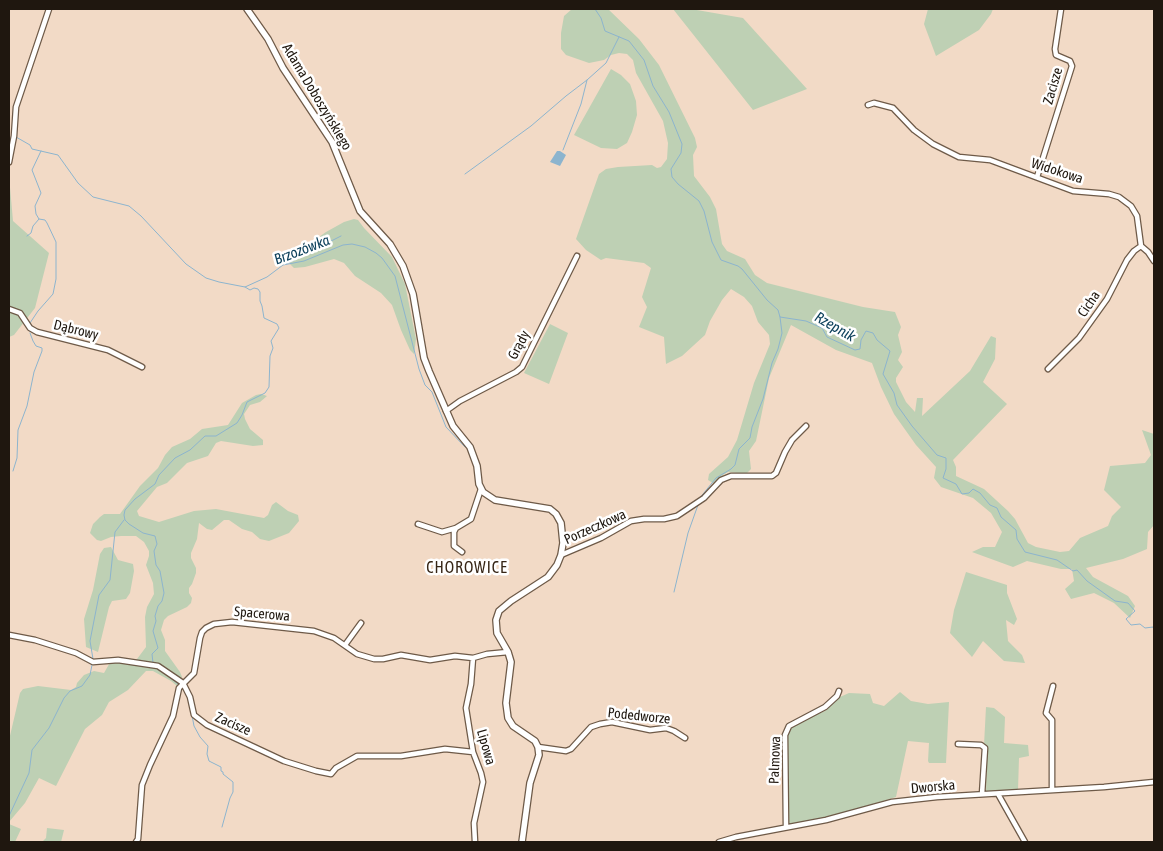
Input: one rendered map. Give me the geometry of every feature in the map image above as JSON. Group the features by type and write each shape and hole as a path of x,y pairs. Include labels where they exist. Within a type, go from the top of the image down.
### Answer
{"street":[{"path":"9,162 14,136 16,107 49,9"},
{"name":"Adama Doboszyńskiego","path":"247,9 268,39 283,68 332,142 360,210 390,244 403,266 415,303 424,358 453,426 470,447 477,466 481,489"},
{"name":"Zacisze","path":"1037,177 1072,66 1070,61 1056,56 1055,49 1061,9"},
{"name":"Widokowa","path":"868,105 874,103 893,108 919,134 944,151 959,157 990,160 1073,191 1109,194 1125,201 1137,216 1141,246"},
{"path":"1141,246 1154,261"},
{"name":"Cicha","path":"1048,369 1084,332 1107,299 1127,260 1141,246"},
{"name":"Grądy","path":"446,411 460,401 498,382 522,367 577,256"},
{"name":"Dąbrowy","path":"9,310 20,314 30,328 37,332 108,350 142,367"},
{"name":"Porzeczkowa","path":"561,555 600,538 631,521 664,519 677,516 704,498 721,480 731,476 772,476 776,473 792,440 806,426"},
{"path":"418,524 442,532 456,528 471,519 481,489 494,500 550,509 556,514 562,530 561,555 548,577 511,601 499,612 496,620 496,630 508,652 511,667 506,702 507,715 514,726 531,738 538,747 539,754 530,783 522,842"},
{"path":"456,528 453,543 462,552"},
{"name":"Spacerowa","path":"136,842 138,839 142,785 173,716 179,688 194,673 202,632 206,628 214,624 232,622 314,631 334,638 357,654 374,659 383,659 401,654 430,660 455,656 473,658 492,653 508,652"},
{"path":"345,645 360,623"},
{"path":"9,635 35,640 76,653 93,662 118,660 158,666 183,683"},
{"name":"Lipowa","path":"473,658 471,684 466,708 473,752 482,773 483,782 474,823 475,842"},
{"name":"Zacisze","path":"183,683 190,697 194,715 207,725 284,761 331,774 336,768 358,756 401,756 445,749 473,752"},
{"path":"1052,790 1052,720 1046,713 1054,686"},
{"name":"Palmowa","path":"786,827 785,734 789,726 825,707 837,696 839,691"},
{"name":"Podedworze","path":"538,747 566,751 571,749 591,727 612,722 650,730 666,728 685,738"},
{"path":"958,744 981,745 985,748 982,794"},
{"name":"Dworska","path":"719,842 826,820 892,802 1154,782"},
{"path":"998,794 1025,842"}],"green space":[{"path":"572,9 608,9 639,39 659,65 695,138 697,147 693,155 694,176 710,197 716,209 722,244 727,251 745,259 755,275 767,283 863,307 895,312 901,327 898,335 902,352 898,360 903,367 896,378 896,382 906,402 915,412 917,398 923,398 922,416 970,371 991,336 996,338 995,359 983,382 1007,404 953,460 956,467 956,476 984,489 1008,511 1015,519 1028,543 1036,547 1060,552 1069,551 1080,538 1108,526 1112,516 1121,507 1104,490 1110,466 1145,463 1151,455 1142,430 1154,434 1154,525 1148,532 1147,549 1123,559 1086,568 1093,577 1128,596 1135,606 1130,618 1114,603 1094,593 1071,599 1065,589 1074,581 1072,569 1061,569 1027,561 1013,567 972,552 983,547 995,547 1002,532 991,513 973,498 941,487 934,478 936,467 916,445 894,414 872,363 836,350 791,325 769,378 756,441 749,451 751,469 746,474 728,472 723,475 716,485 708,480 709,474 728,457 737,440 754,383 770,344 769,335 758,322 752,306 744,297 731,289 710,321 705,335 682,356 666,364 664,337 639,327 647,307 642,297 651,268 644,263 606,258 601,260 586,250 576,239 599,174 606,169 618,167 652,165 657,168 661,167 667,159 668,143 663,121 636,73 633,60 627,54 619,53 611,55 604,60 589,63 566,55 561,49 564,16"},
{"path":"673,9 691,9 743,18 807,89 753,110"},
{"path":"928,9 993,9 979,30 936,56 924,24"},
{"path":"611,69 630,84 636,101 637,115 632,132 627,143 617,149 601,148 574,135"},
{"path":"9,176 13,221 49,253 35,308 14,335 9,337"},
{"path":"354,219 358,220 392,257 405,284 416,339 414,354 410,350 401,330 392,305 381,293 355,276 344,263 334,259 294,268 289,263 299,251 326,232"},
{"path":"550,324 568,333 549,384 524,373"},
{"path":"261,394 267,396 260,402 250,405 244,414 250,429 263,440 263,445 253,446 221,441 216,443 208,456 187,463 167,483 157,487 137,511 139,516 159,522 194,511 216,509 264,518 276,502 288,511 298,515 299,521 289,533 269,541 260,539 252,532 242,529 229,520 224,520 212,530 199,523 197,539 191,553 196,573 189,588 192,598 191,603 187,607 168,616 164,620 161,630 165,640 165,651 182,677 177,686 153,671 146,671 128,690 109,702 102,715 85,729 56,786 39,778 25,803 9,822 9,740 20,693 23,689 38,686 71,690 76,687 84,675 94,671 104,673 112,659 132,661 137,659 146,647 145,617 147,607 154,594 153,583 146,565 149,551 144,542 136,536 111,537 101,541 97,540 90,533 93,524 104,514 120,514 140,486 158,468 172,447 190,439 202,429 228,425 242,403"},
{"path":"111,547 118,560 133,564 134,571 130,593 126,599 112,601 109,607 98,652 86,647 84,619 93,590 100,554 104,548"},
{"path":"966,572 1007,585 1007,593 1017,619 1014,625 1006,620 1008,641 1022,655 1025,663 1004,661 983,641 972,657 950,633 954,610"},
{"path":"900,692 911,701 928,704 949,702 946,763 929,763 929,743 908,741 896,797 817,821 789,825 787,823 786,738 793,724 825,711 840,697 849,693 870,694 873,703 884,706"},
{"path":"986,707 994,708 1005,717 1004,743 1028,745 1029,756 1019,758 1018,790 986,793 987,748 984,745"},
{"path":"9,824 21,829 15,842 9,842"},
{"path":"47,828 64,830 61,842 42,842 46,838"}],"water":[{"path":"557,151 566,155 560,166 550,162"}],"waterway":[{"name":"Rzepnik","path":"595,9 601,18 605,31 629,41 644,60 653,86 669,112 682,144 681,153 671,169 672,177 699,201 704,211 712,242 721,260 742,269 767,300 778,310 780,317 806,321 822,328 827,337 855,350 860,349 861,340 866,331 873,333 877,340 890,351 883,374 894,393 897,405 937,455 946,458 946,469 943,478 956,484 962,494 969,493 973,489 980,493 990,505 997,508 1001,517 1016,530 1017,539 1025,552 1057,560 1073,571 1077,570 1087,581 1115,601 1128,603 1135,611 1126,619 1131,625 1140,624 1145,628 1153,627 1154,630"},
{"path":"465,174 531,126 587,80 606,63 619,37"},
{"path":"563,150 581,104 587,80"},
{"name":"Brzozówka","path":"16,137 30,145 32,149 58,155 78,183 93,197 129,206 141,216 186,264 206,278 245,287 267,277 283,265 304,261 343,245 352,244 365,247 376,253 395,276 419,369 425,385 432,392 446,427 465,447"},
{"path":"27,236 31,233 33,226 39,219 35,206 41,193 32,170 41,151"},
{"path":"30,323 53,294 56,279 56,242 45,220 39,219"},
{"path":"286,264 341,236"},
{"path":"153,663 152,654 158,648 153,631 156,621 155,616 164,593 160,571 156,565 154,551 157,544 155,536 143,533 125,520 125,510 135,499 155,484 159,475 175,458 190,450 205,436 216,436 237,423 247,402 265,393 269,387 270,356 273,348 271,341 279,328 277,324 264,318 258,289 250,290 245,287"},
{"path":"699,499 716,478 735,465 739,449 750,438 782,333 780,317"},
{"path":"13,471 17,458 18,430 27,406 34,372 42,351 42,348 36,346 30,333"},
{"path":"674,592 688,533 698,505"},
{"path":"93,659 90,641 99,595 110,580 115,532 124,520"},
{"path":"9,816 29,773 32,750 49,728 64,698 70,691 82,686 90,675 92,665"},
{"path":"156,668 164,673"},
{"path":"167,675 178,684"},
{"path":"191,710 194,726 208,746 207,754 209,761 221,767 223,774 233,782 233,792 222,827"}],"district":[{"name":"CHOROWICE","path":"467,568"}]}
